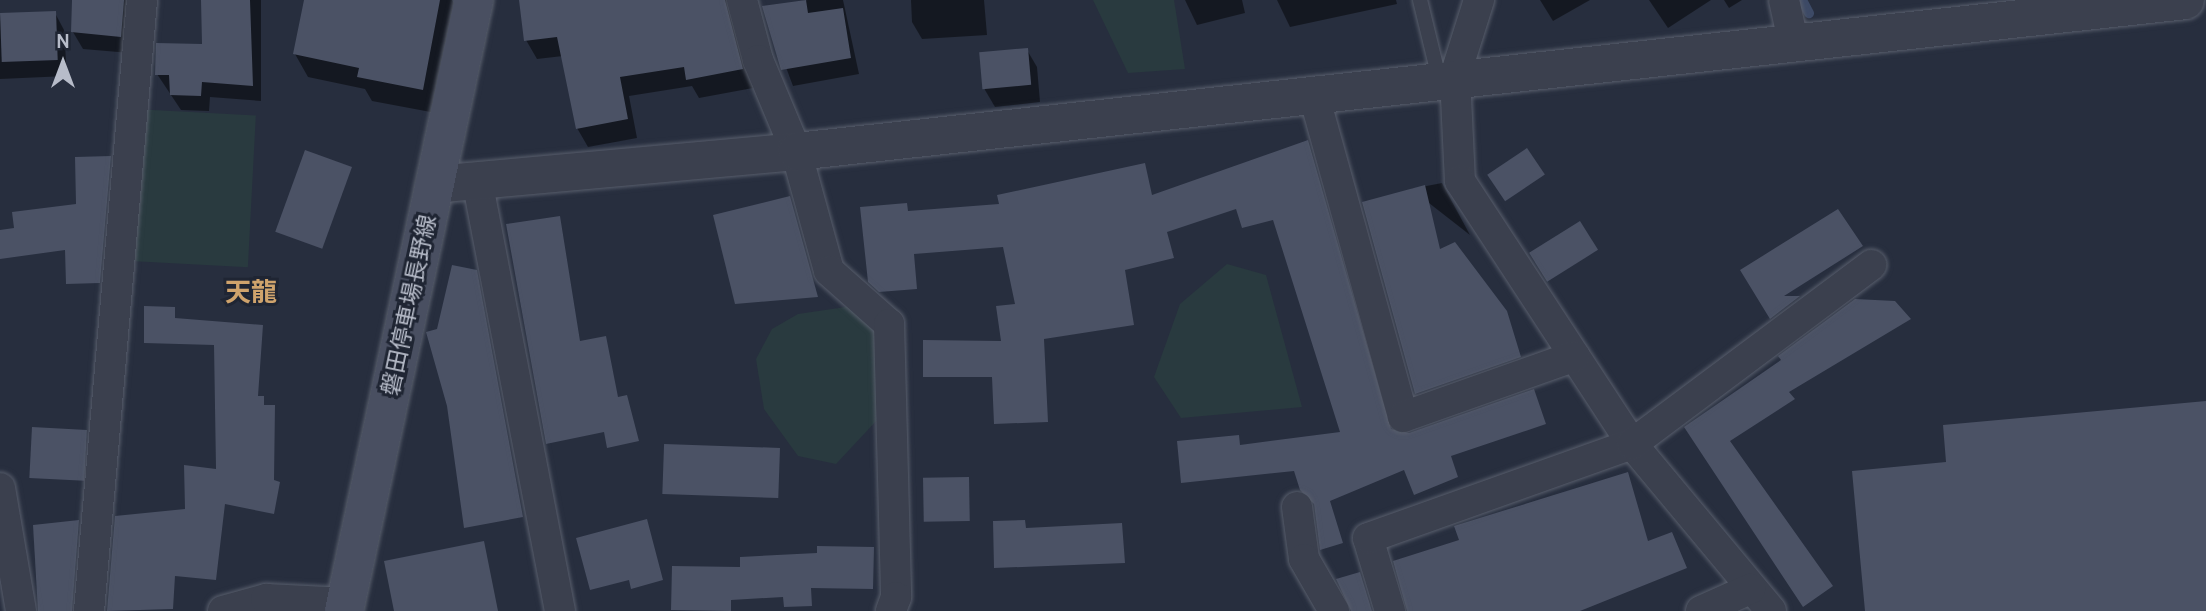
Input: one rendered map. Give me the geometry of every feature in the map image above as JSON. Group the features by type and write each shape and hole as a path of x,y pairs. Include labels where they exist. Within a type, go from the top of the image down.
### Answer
{"main road":[{"name":"磐田停車場長野線","path":"345,607 474,0"}],"street":[{"path":"89,611 142,0"},
{"path":"742,0 758,60 796,151 829,271 889,324 896,597 891,611"},
{"path":"1479,0 1447,77 1460,181 1632,444 1771,611"},
{"path":"1784,0 1793,41"},
{"path":"434,184 796,151 1447,77 2185,0"},
{"path":"1313,92 1403,417 1575,356"},
{"path":"477,180 560,611"},
{"path":"1390,611 1368,538 1632,444 1871,265"},
{"path":"0,488 21,611"},
{"path":"1297,507 1304,559 1334,611"},
{"path":"1701,611 1750,589"},
{"path":"223,611 266,599 345,607"}],"lane":[{"path":"1420,0 1447,77"}],"shaded area":[{"path":"1093,0 1174,0 1185,69 1128,73"},
{"path":"134,109 256,115 248,267 126,261"},
{"path":"1227,264 1266,275 1302,407 1181,418 1154,377 1180,304"},
{"path":"866,304 889,335 879,418 836,464 798,456 764,409 756,359 772,329 798,314"}],"building":[{"path":"72,0 124,0 121,37 71,32"},
{"path":"201,0 250,0 253,86 202,82 201,96 170,95 169,75 155,75 156,43 202,44"},
{"path":"304,0 440,0 423,90 357,77 359,68 293,54"},
{"path":"519,0 725,0 743,69 686,80 684,67 620,77 628,119 576,129 557,37 524,41"},
{"path":"806,0 808,13 843,8 851,58 781,70 762,6"},
{"path":"56,11 58,60 2,62 0,13"},
{"path":"1028,48 1031,85 982,89 979,52"},
{"path":"1308,140 1391,429 1409,433 1534,389 1546,424 1451,456 1458,477 1414,495 1404,470 1330,501 1343,543 1320,550 1314,504 1300,490 1294,471 1181,483 1177,441 1239,435 1240,445 1340,432 1273,220 1242,228 1236,209 1167,232 1174,258 1125,270 1134,325 1044,339 1048,422 994,424 992,377 923,377 923,340 1001,341 996,306 1015,304 1003,247 914,254 917,289 879,292 868,282 860,207 907,203 908,211 999,204 997,195 1145,163 1152,195"},
{"path":"1527,148 1545,175 1505,201 1487,175"},
{"path":"305,150 352,167 322,249 275,232"},
{"path":"111,156 100,283 66,284 65,250 0,259 0,230 14,228 12,212 76,204 75,157"},
{"path":"1425,185 1440,249 1455,242 1507,311 1521,357 1415,394 1362,202"},
{"path":"790,196 818,297 735,304 713,215"},
{"path":"1838,209 1863,246 1784,296 1800,296 1770,319 1740,270"},
{"path":"560,216 580,341 606,336 618,397 627,395 639,441 607,448 604,432 546,444 506,224"},
{"path":"1580,221 1598,250 1547,282 1529,253"},
{"path":"452,265 477,270 523,517 464,528 447,406 426,332 437,329"},
{"path":"1855,299 1895,301 1911,319 1789,392 1795,399 1730,441 1833,586 1803,607 1684,427 1781,360 1778,356"},
{"path":"144,306 175,307 175,318 263,325 258,396 264,396 264,405 275,405 274,480 280,482 274,514 225,504 216,580 175,576 173,609 107,611 115,516 185,509 184,465 216,469 214,345 144,343"},
{"path":"2206,401 2206,611 1865,611 1852,471 1946,462 1943,425"},
{"path":"32,427 87,430 84,481 29,478"},
{"path":"664,444 780,448 778,498 662,494"},
{"path":"1628,472 1648,541 1672,532 1687,568 1580,611 1407,611 1393,561 1459,540 1454,526"},
{"path":"969,477 970,521 924,522 923,478"},
{"path":"647,519 663,580 631,589 629,580 590,590 576,538"},
{"path":"79,520 72,611 38,611 33,525"},
{"path":"1025,520 1026,528 1122,523 1125,563 994,568 993,521"},
{"path":"484,541 498,611 394,611 384,561"},
{"path":"817,546 874,547 873,589 811,588 812,606 784,607 783,597 731,600 731,611 671,610 672,566 740,567 740,557 817,553"},
{"path":"1360,572 1372,611 1351,611 1336,579"}],"waterway":[{"path":"1802,0 1809,13"}],"district":[{"name":"天龍","path":"251,293"}]}
